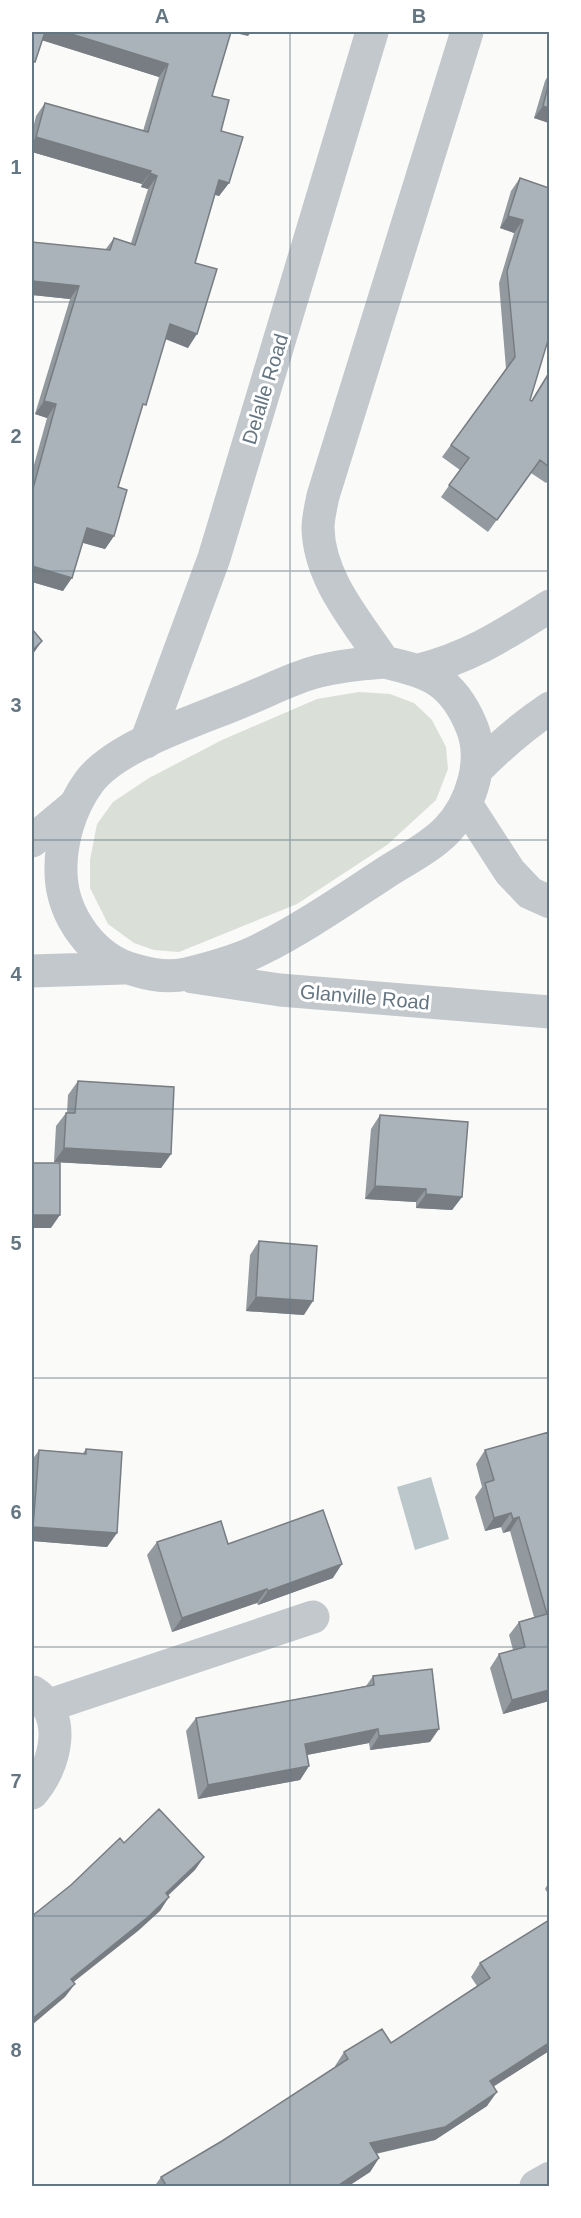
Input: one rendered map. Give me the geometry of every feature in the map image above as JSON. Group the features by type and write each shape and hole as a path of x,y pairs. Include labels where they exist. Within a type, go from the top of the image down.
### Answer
{"street":[{"name":"Delalle Road","path":"146,742 214,558 372,32"},
{"path":"384,662 336,590 322,560 318,528 322,496 467,32"},
{"path":"419,670 465,656 493,642 549,606"},
{"path":"32,972 124,968 153,975 181,975 219,966 259,950 309,922 438,837 447,830 466,804 477,768 475,735 464,710 445,685 419,670 384,662 344,665 309,674 146,742 116,758 90,780 74,806 63,844 61,875 67,903 80,932 101,953 124,968"},
{"path":"477,768 506,741 549,708"},
{"path":"466,804 510,872 530,893 549,902"},
{"path":"32,841 74,806"},
{"name":"Glanville Road","path":"181,975 280,990 549,1012"},
{"path":"32,1794 56,1743 53,1718 39,1698 314,1617"},
{"path":"536,2187 549,2178"}],"shaded area":[{"path":"359,692 390,694 414,703 432,720 446,747 448,769 436,800 387,845 297,904 179,952 154,950 134,943 108,924 90,888 90,860 97,824 113,802 149,778 222,740 317,699"},
{"path":"431,1477 449,1539 415,1550 397,1487"}],"building":[{"path":"32,32 45,32 35,62 32,61"},
{"path":"65,32 231,32 212,96 229,100 221,131 243,137 229,183 219,180 195,263 217,269 197,334 170,324 118,487 127,490 114,536 87,528 72,578 32,566 32,492 56,404 44,401 79,286 32,281 32,242 110,250 114,238 135,245 157,176 150,173 151,171 36,137 45,103 148,132 168,64"},
{"path":"549,82 549,108 543,106"},
{"path":"520,178 549,188 549,337 530,400 532,401 549,373 549,467 540,460 497,520 449,485 469,458 451,445 515,357 507,271 523,220 508,216"},
{"path":"32,629 42,641 32,651"},
{"path":"78,1081 174,1087 171,1154 64,1148 66,1113 75,1113"},
{"path":"380,1115 468,1122 462,1197 426,1194 426,1189 375,1186"},
{"path":"32,1163 60,1163 60,1215 32,1215"},
{"path":"259,1241 317,1246 313,1301 256,1297"},
{"path":"549,1432 549,1690 512,1700 499,1654 525,1647 519,1622 547,1614 519,1517 513,1519 511,1513 494,1518 485,1483 494,1480 485,1450"},
{"path":"86,1449 122,1452 117,1533 33,1527 39,1450 86,1454"},
{"path":"323,1510 342,1564 268,1591 267,1589 182,1618 157,1542 221,1521 228,1544"},
{"path":"432,1669 439,1729 379,1736 378,1729 305,1744 309,1766 208,1785 196,1718 374,1685 373,1676"},
{"path":"159,1809 204,1857 166,1893 169,1897 148,1917 71,1979 75,1984 32,2019 32,1916 71,1885 120,1838 124,1843"},
{"path":"549,1920 549,2043 490,2081 497,2092 445,2127 370,2143 379,2158 336,2187 167,2187 161,2177 222,2141 348,2059 344,2052 382,2029 391,2043 490,1978 480,1963"}]}
